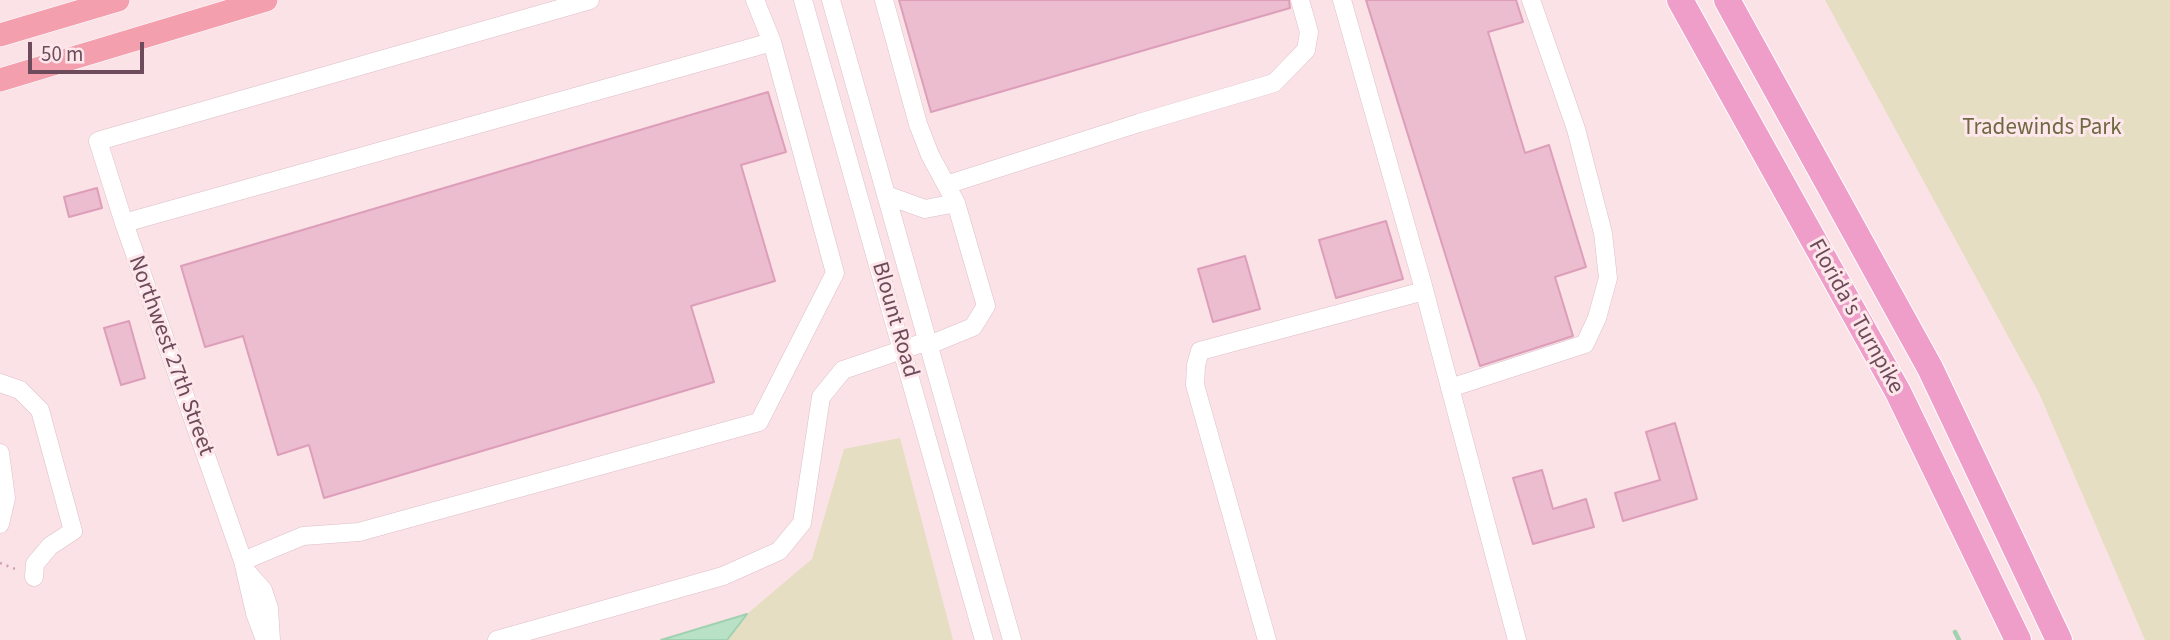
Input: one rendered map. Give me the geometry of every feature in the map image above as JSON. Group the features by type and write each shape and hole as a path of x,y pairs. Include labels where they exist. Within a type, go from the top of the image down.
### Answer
{"highway":[{"name":"Florida's Turnpike","path":"1680,0 1898,392 2018,640"},
{"name":"Florida's Turnpike","path":"1727,0 1930,368 2059,640"}],"main road":[{"path":"0,35 118,0"},
{"path":"0,80 266,0"}],"street":[{"name":"Northwest 27th Street","path":"265,640 255,613 244,565 124,223 98,141 590,0"},
{"path":"244,565 303,536 359,532 759,422 835,273 772,42 755,0"},
{"name":"Blount Road","path":"803,0 984,640"},
{"name":"Blount Road","path":"831,0 1012,640"},
{"path":"497,640 723,576 779,551 802,523 821,397 843,370 973,327 986,306 956,203 930,155 918,124 884,0"},
{"path":"946,185 1274,83 1306,50 1309,32 1300,0"},
{"path":"1342,0 1424,291 1517,640"},
{"path":"1450,388 1585,344 1597,318 1608,278 1603,233 1576,129 1531,0"},
{"path":"124,223 772,42"},
{"path":"886,195 925,209 956,203"},
{"path":"1267,640 1195,386 1200,352 1424,291"},
{"path":"0,383 20,390 40,410 73,531 50,546 35,564 34,577"},
{"path":"0,453 6,498 0,524"},
{"name":"Northwest 27th Street","path":"244,565 263,590 269,608 271,640"}],"green space":[{"name":"Tradewinds Park","path":"1825,0 2170,0 2170,640 2145,640 2039,393"},
{"path":"900,438 953,640 727,640 747,614 812,559 844,449"}],"shaded area":[{"path":"747,614 727,640 661,640"}],"building":[{"path":"899,0 1289,0 1290,8 931,112"},
{"path":"1366,0 1516,0 1523,22 1488,32 1525,153 1549,145 1586,267 1555,277 1573,336 1480,366"},
{"path":"768,92 786,152 741,165 775,281 691,306 714,382 324,498 309,445 278,455 243,336 205,347 181,266"},
{"path":"97,188 102,208 69,217 64,197"},
{"path":"1386,221 1403,279 1336,298 1319,240"},
{"path":"1245,256 1260,309 1213,322 1198,269"},
{"path":"129,321 145,378 121,385 104,328"},
{"path":"1675,423 1697,499 1623,521 1615,493 1660,480 1646,432"},
{"path":"1542,470 1553,509 1586,499 1594,527 1533,544 1513,478"}],"waterway":[{"path":"1955,632 1959,640"}]}
